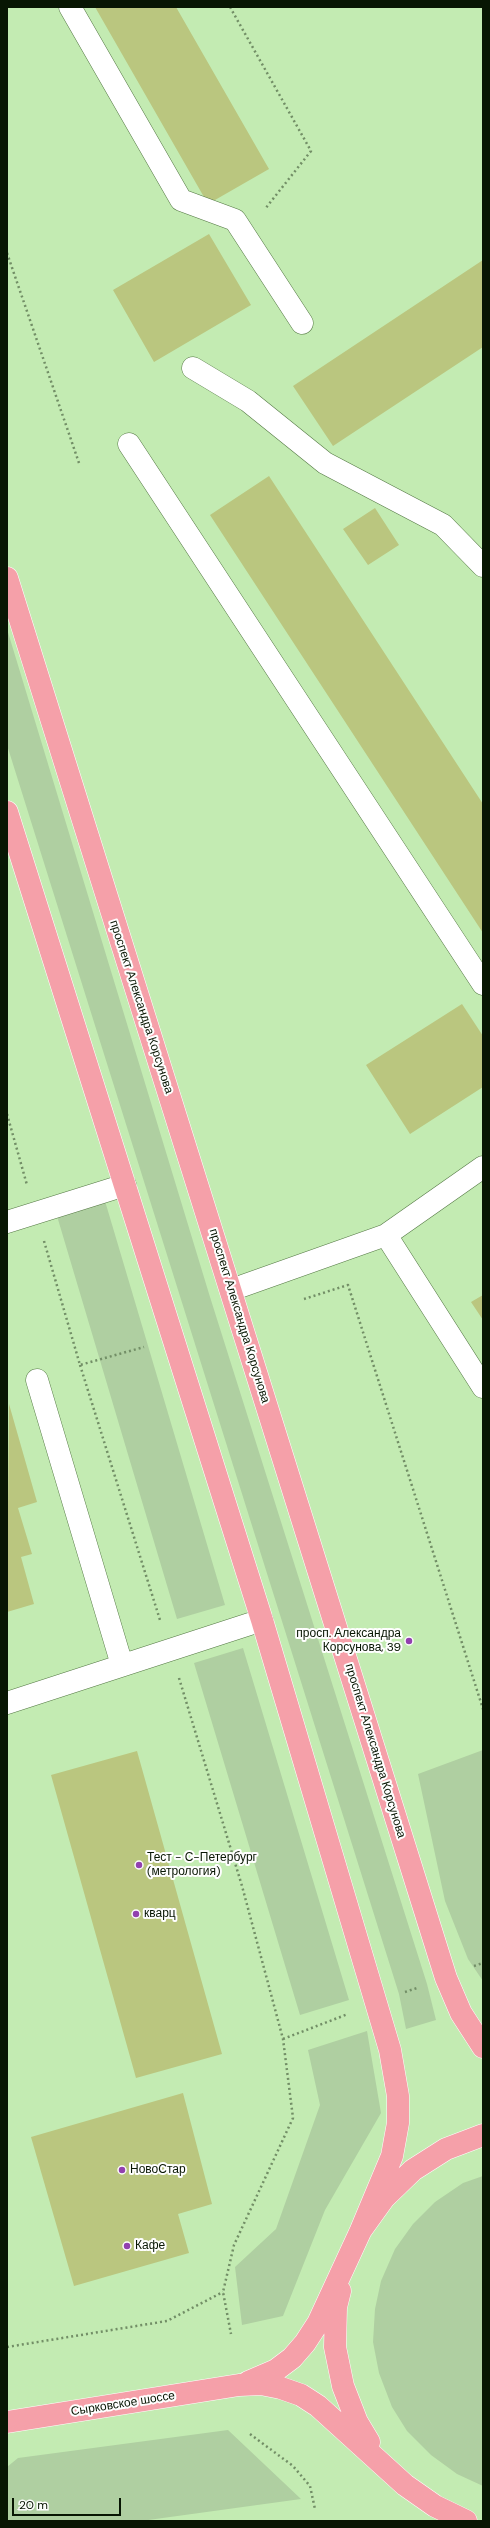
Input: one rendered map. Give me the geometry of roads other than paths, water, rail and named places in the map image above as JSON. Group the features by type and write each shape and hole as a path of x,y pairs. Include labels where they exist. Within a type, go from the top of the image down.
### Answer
{"main road":[{"name":"проспект Александра Корсунова","path":"7,578 446,1978 461,2013 483,2047"},
{"path":"7,812 262,1620 390,2050 398,2096 398,2123 392,2156 345,2269 318,2323 292,2358 260,2378 239,2385"},
{"path":"361,2230 384,2198 413,2170 446,2149 483,2135"},
{"path":"345,2269 336,2308 335,2347 343,2386 357,2422 378,2456 405,2485"},
{"path":"239,2385 260,2384 281,2388 301,2395 336,2419 405,2485 435,2506 466,2521"},
{"name":"Сырковское шоссе","path":"7,2422 239,2385"}],"street":[{"path":"70,7 180,200 235,220 302,323"},
{"path":"192,368 248,401 325,463 443,525 483,566"},
{"path":"129,444 483,984"},
{"path":"231,1290 386,1235 483,1167"},
{"path":"7,1222 125,1185"},
{"path":"386,1235 483,1387"},
{"path":"37,1380 122,1665"},
{"path":"7,1703 262,1620"}],"place":[{"name":"просп. Александра Корсунова, 39","path":"409,1641"},
{"name":"Тест - С-Петербург (метрология)","path":"139,1865"},
{"name":"кварц","path":"136,1914"},
{"name":"НовоСтар","path":"122,2170"},
{"name":"Кафе","path":"127,2246"}]}
